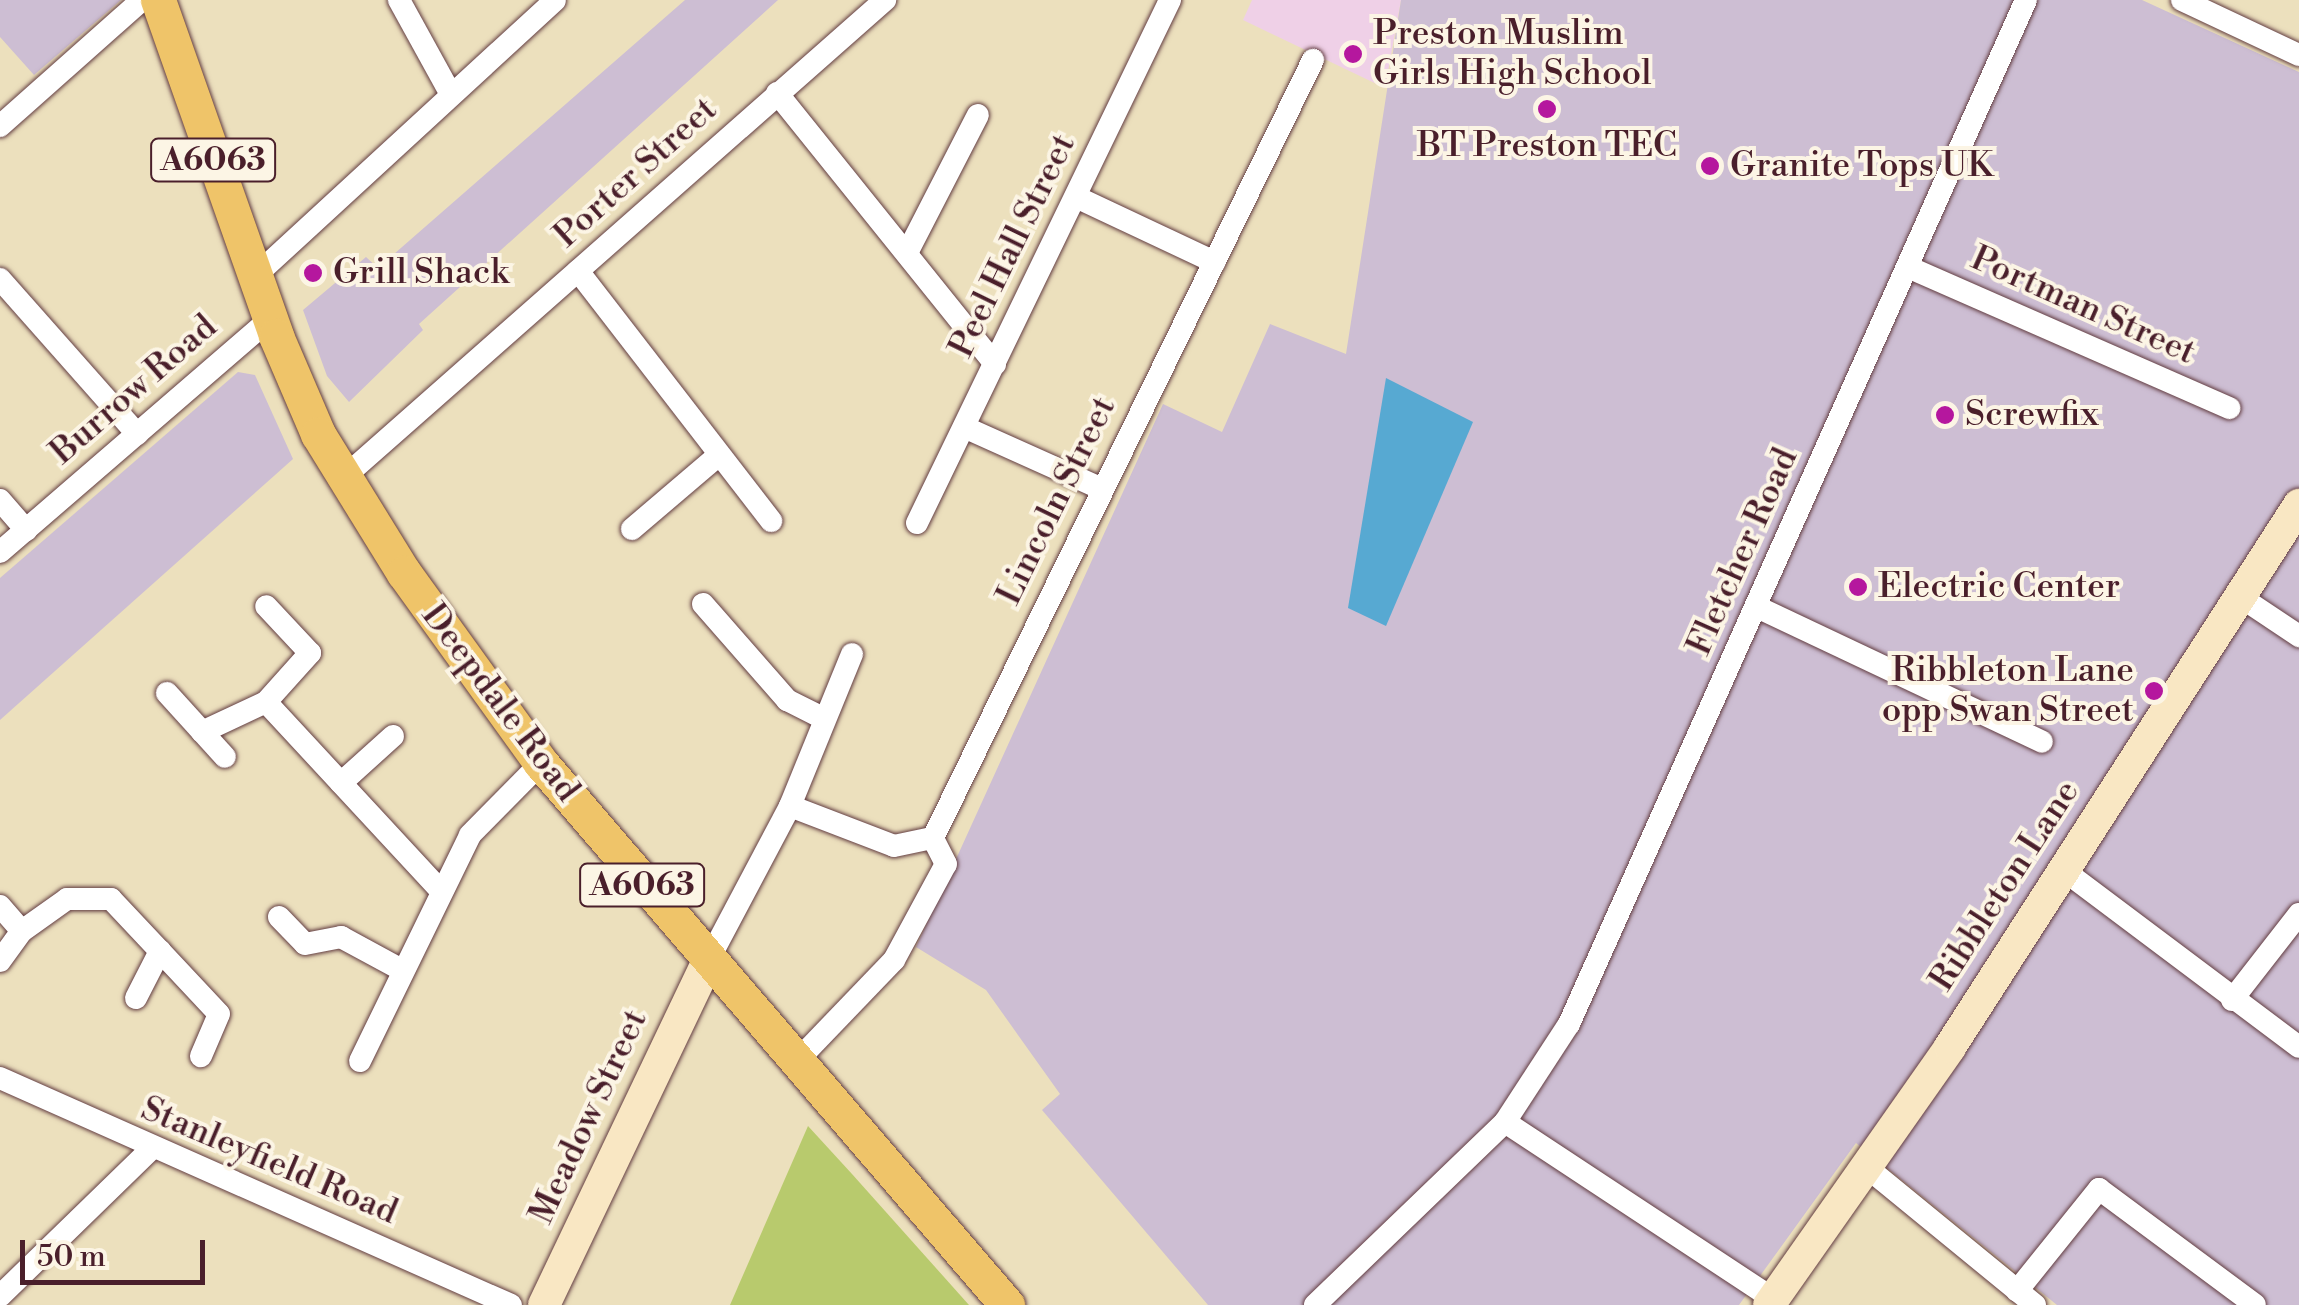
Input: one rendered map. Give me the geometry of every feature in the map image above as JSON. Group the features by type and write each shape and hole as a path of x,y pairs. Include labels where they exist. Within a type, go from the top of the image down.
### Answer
{"main road":[{"name":"Deepdale Road","path":"158,0 272,328 318,434 343,478 541,763 707,963 797,1061 1007,1305"},
{"name":"Ribbleton Lane","path":"1771,1302 1950,1046 2299,505"},
{"name":"Meadow Street","path":"544,1305 707,963"}],"street":[{"path":"0,126 142,0"},
{"path":"399,0 450,91"},
{"path":"253,278 450,91 556,0"},
{"name":"Porter Street","path":"343,478 885,0"},
{"name":"Peel Hall Street","path":"917,523 1170,0"},
{"name":"Fletcher Road","path":"1315,1305 1505,1122 1569,1024 2026,0"},
{"path":"2182,0 2299,55"},
{"name":"Lincoln Street","path":"933,838 1313,60"},
{"path":"777,93 995,364"},
{"path":"906,253 978,115"},
{"path":"1076,197 1214,262"},
{"name":"Portman Street","path":"1908,267 2229,408"},
{"path":"578,270 771,521"},
{"path":"0,279 137,434"},
{"name":"Burrow Road","path":"0,552 137,434 272,328"},
{"path":"964,427 1102,490"},
{"path":"632,529 719,455"},
{"path":"0,500 26,530"},
{"path":"2242,598 2299,636"},
{"path":"704,604 787,700 825,719"},
{"path":"202,732 266,702 310,653 266,606"},
{"path":"1757,607 2042,742"},
{"path":"707,963 790,806 852,654"},
{"path":"167,694 225,757"},
{"path":"266,702 438,888"},
{"path":"341,783 393,736"},
{"path":"360,1060 438,888 470,835 541,763"},
{"path":"790,806 894,846 933,838 946,864 894,960 797,1061"},
{"path":"2062,869 2299,1048"},
{"path":"0,961 22,931 67,899 111,899 219,1014 201,1056"},
{"path":"0,906 22,931"},
{"path":"2232,1000 2299,914"},
{"path":"279,917 306,944 341,937 406,960"},
{"path":"136,998 160,951"},
{"name":"Stanleyfield Road","path":"0,1078 151,1150 511,1305"},
{"path":"1505,1122 1771,1302"},
{"path":"4,1298 151,1150"},
{"path":"1864,1165 2026,1298 2099,1189 2255,1305"}],"shaded area":[{"path":"0,0 121,0 34,75 0,37"},
{"path":"685,0 778,0 419,324 423,330 349,402 327,376 303,310 366,257 378,268"},
{"name":"Preston Muslim Girls High School","path":"1252,0 1401,0 1385,88 1243,20"},
{"path":"1401,0 2142,0 2299,72 2299,1305 2057,1305 1856,1143 1739,1305 1208,1305 1042,1110 1060,1094 986,990 916,947 1163,404 1222,432 1270,324 1346,354"},
{"path":"238,372 255,375 293,459 0,720 0,578"}],"green space":[{"path":"808,1126 852,1174 969,1305 730,1305"}],"water":[{"path":"1386,378 1473,422 1386,626 1348,608"}],"place":[{"name":"Preston Muslim Girls High School","path":"1353,54"},
{"name":"BT Preston TEC","path":"1547,109"},
{"name":"Granite Tops UK","path":"1710,166"},
{"name":"Grill Shack","path":"313,273"},
{"name":"Screwfix","path":"1945,415"},
{"name":"Electric Center","path":"1858,587"},
{"name":"Ribbleton Lane opp Swan Street","path":"2154,691"}]}
